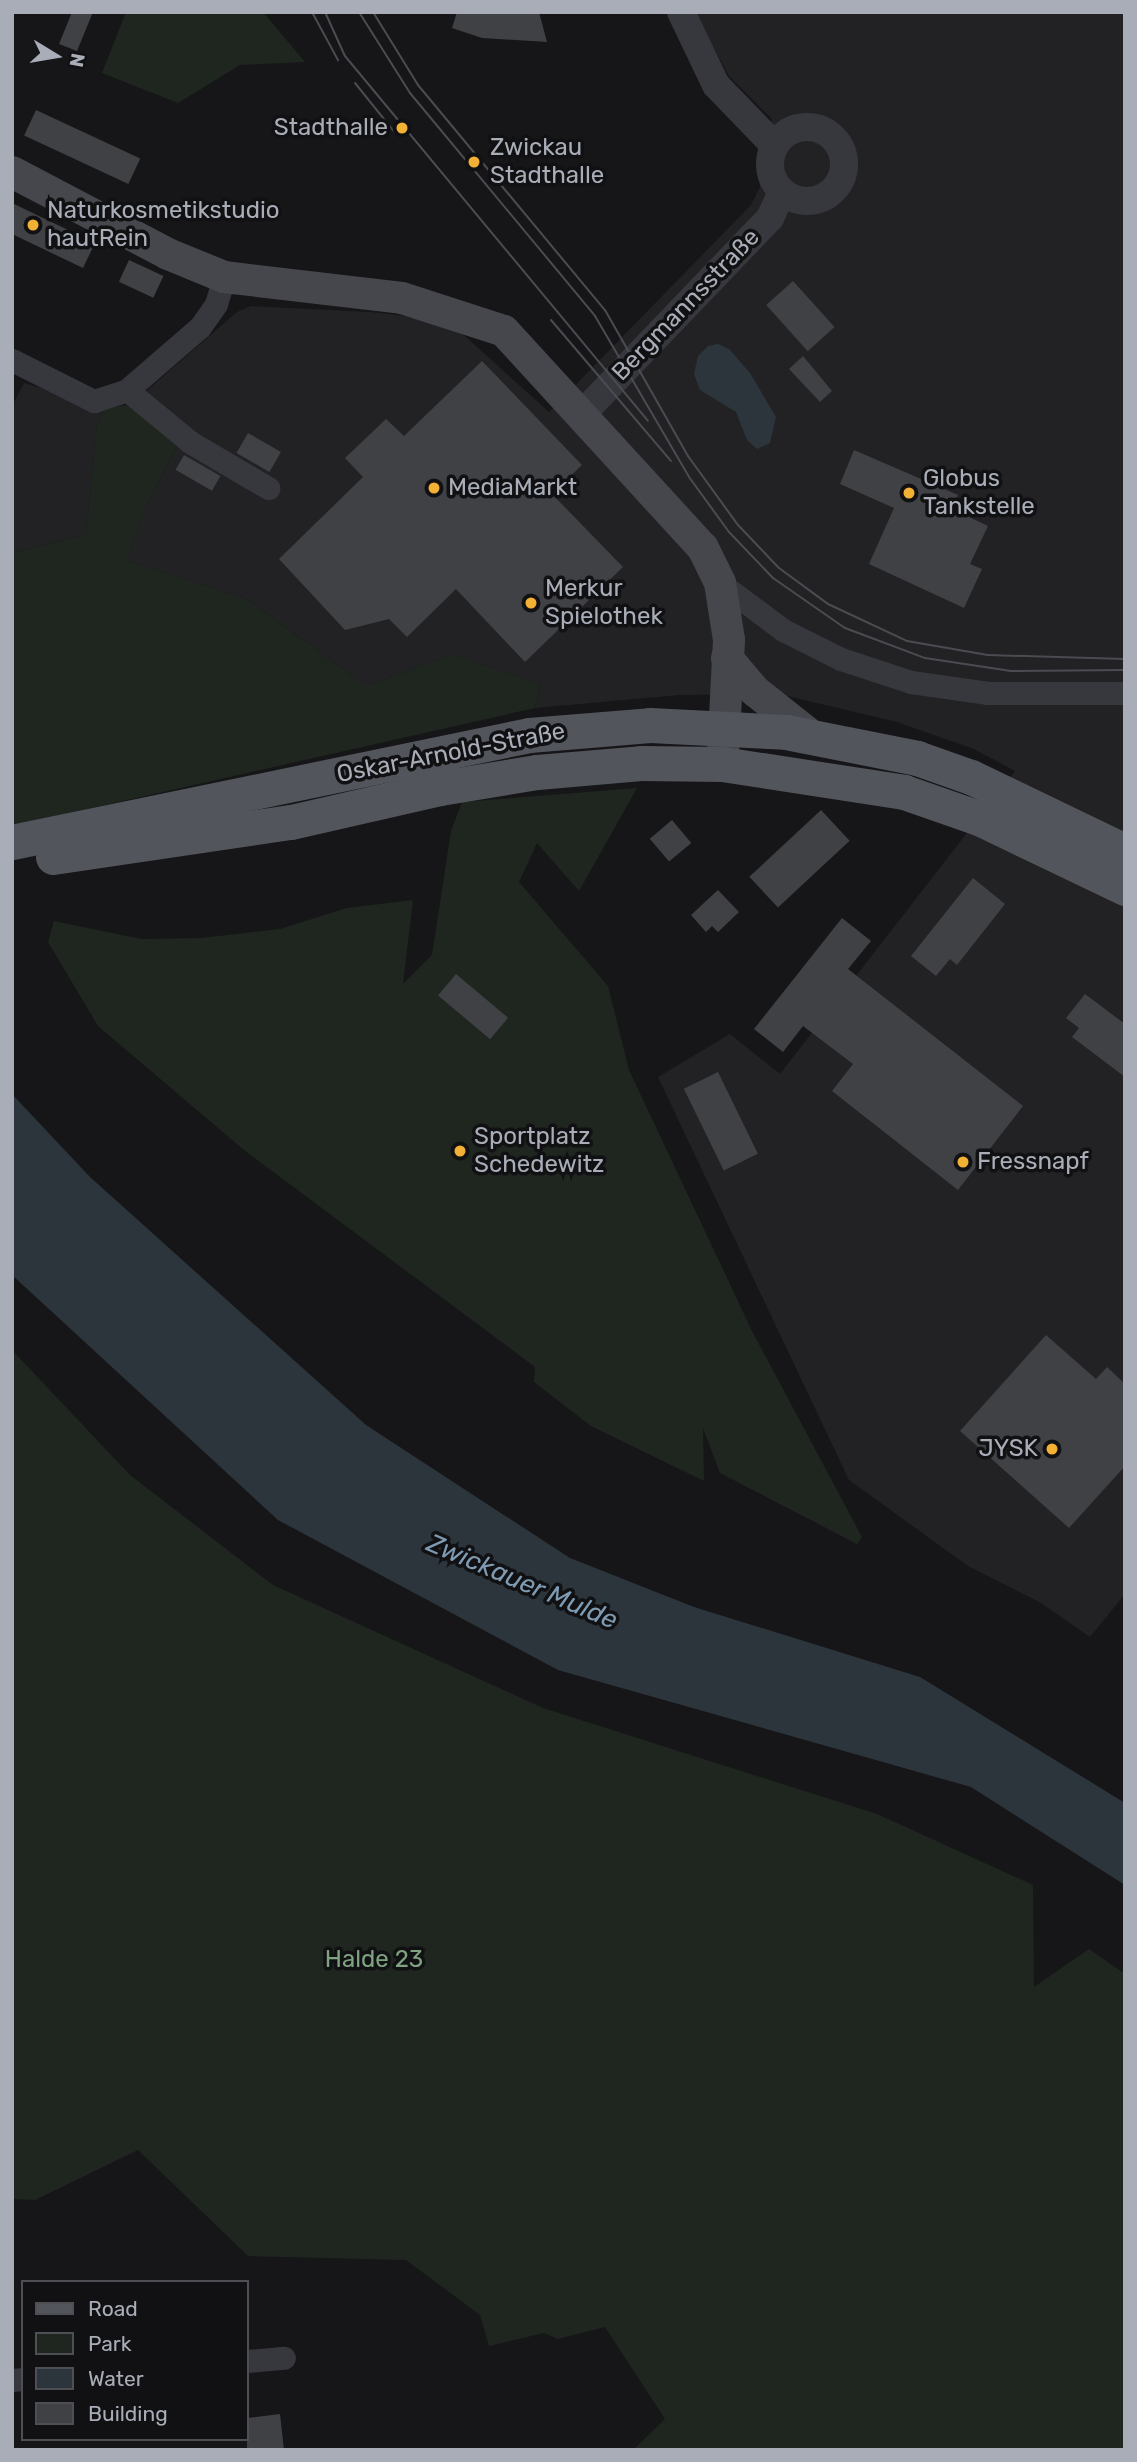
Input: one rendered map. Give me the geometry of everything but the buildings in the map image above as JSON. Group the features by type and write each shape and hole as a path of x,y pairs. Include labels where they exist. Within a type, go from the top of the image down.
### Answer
{"main road":[{"path":"12,172 168,254 225,277 402,298 455,312 504,331 583,412 703,548 720,583 727,658 722,764"},
{"path":"727,658 755,691 813,737"},
{"name":"Oskar-Arnold-Straße","path":"12,842 554,730 724,727 813,737 918,758 971,777 1125,851"},
{"name":"Oskar-Arnold-Straße","path":"12,865 291,822 440,788 537,772 640,764 722,764 904,792 981,819 1125,888"}],"street":[{"path":"681,12 716,85 774,145"},
{"path":"815,127 829,134 844,160 843,174 827,196 796,200 782,192 772,178 769,161 774,145 785,133 815,127"},
{"name":"Bergmannsstraße","path":"583,412 770,218 782,192"},
{"path":"12,360 93,401 127,390 200,327 216,304 225,277"},
{"path":"127,390 190,442 268,488"},
{"path":"720,583 783,630 841,659 911,682 988,693 1125,693"},
{"path":"248,2361 284,2358"}],"shaded area":[{"path":"694,12 1125,12 1125,1594 1090,1637 1041,1603 968,1566 849,1480 658,1077 730,1034 780,1074 1015,771 974,749 897,722 779,694 679,695 535,708 540,684 453,654 367,686 245,598 127,561 144,510 177,446 130,405 237,312 251,306 416,317 457,329 549,412 751,205 760,187 759,157 772,119 729,76"},
{"path":"24,383 105,407 97,426 86,535 12,553 12,406"}],"green space":[{"path":"126,12 263,12 305,62 240,65 178,103 102,73"},
{"path":"130,405 177,446 144,510 127,561 245,598 367,686 453,654 540,684 535,708 12,826 12,553 86,535 97,426 105,407"},
{"path":"637,788 579,891 537,843 519,882 608,986 629,1070 753,1333 862,1537 857,1544 720,1473 703,1428 704,1481 591,1426 534,1382 535,1367 244,1150 98,1026 48,942 54,921 141,939 201,938 280,929 347,908 413,900 403,984 432,955 451,831 462,802"},
{"name":"Halde 23","path":"12,1350 130,1475 273,1585 543,1708 877,1814 1033,1885 1034,1987 1089,1949 1125,1974 1125,2450 633,2450 665,2419 605,2327 558,2339 544,2333 489,2346 480,2315 406,2260 248,2256 138,2150 35,2200 12,2199"}],"water":[{"path":"718,344 729,349 750,373 776,417 770,443 757,449 747,440 736,412 700,390 694,374 698,356 708,346"},
{"name":"Zwickauer Mulde","path":"12,1094 90,1177 366,1425 570,1558 694,1607 920,1677 1125,1803 1125,1885 971,1787 558,1670 278,1520 12,1275"}],"tram line":[{"path":"312,12 338,60"},
{"path":"325,12 345,56 648,421"},
{"path":"359,12 410,93 595,316 689,477 729,532 773,578 845,628 925,658 1011,671 1125,670"},
{"path":"373,12 418,85 605,310 688,456 738,525 779,568 828,604 907,641 988,655 1125,659"},
{"path":"355,83 396,134"},
{"path":"551,320 671,461"}],"place":[{"name":"Stadthalle","path":"402,128"},
{"name":"Zwickau Stadthalle","path":"474,162"},
{"name":"Naturkosmetikstudio hautRein","path":"33,225"},
{"name":"MediaMarkt","path":"434,488"},
{"name":"Globus Tankstelle","path":"909,493"},
{"name":"Merkur Spielothek","path":"531,603"},
{"name":"Sportplatz Schedewitz","path":"460,1151"},
{"name":"Fressnapf","path":"963,1162"},
{"name":"JYSK","path":"1052,1449"}]}
